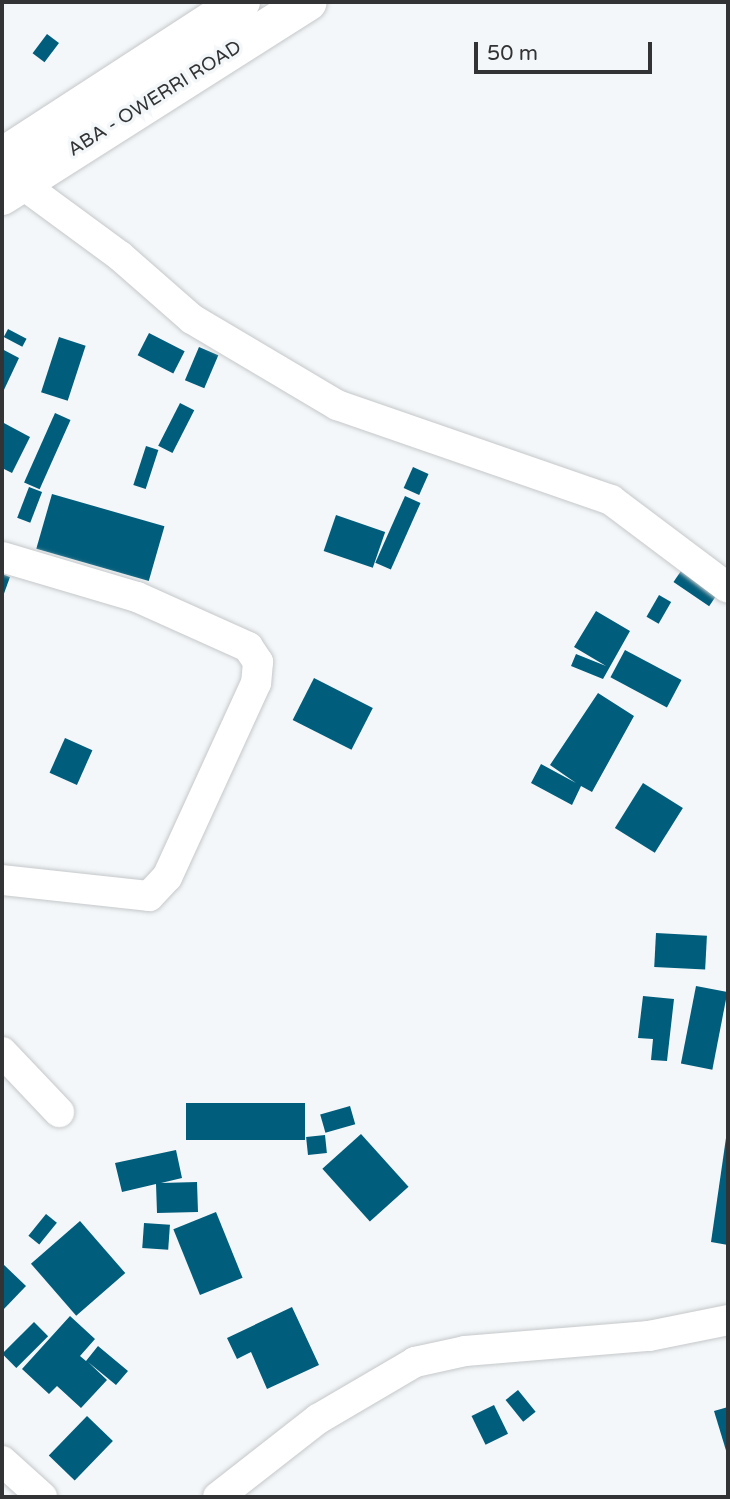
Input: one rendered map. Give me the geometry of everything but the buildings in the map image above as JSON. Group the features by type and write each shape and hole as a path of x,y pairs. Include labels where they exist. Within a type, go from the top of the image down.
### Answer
{"highway":[{"name":"ABA - OWERRI ROAD","path":"9,179 241,2"},
{"name":"ABA - OWERRI ROAD","path":"9,179 308,2"}],"street":[{"path":"9,179 120,256 192,319 337,405 574,482 611,500 728,588"},
{"path":"2,557 137,597 248,647 258,662 256,683 167,877 149,895 2,880"},
{"path":"2,1052 59,1112"},
{"path":"218,1497 327,1412 415,1362 465,1351 649,1336 728,1320"},
{"path":"2,1461 43,1497"}]}
